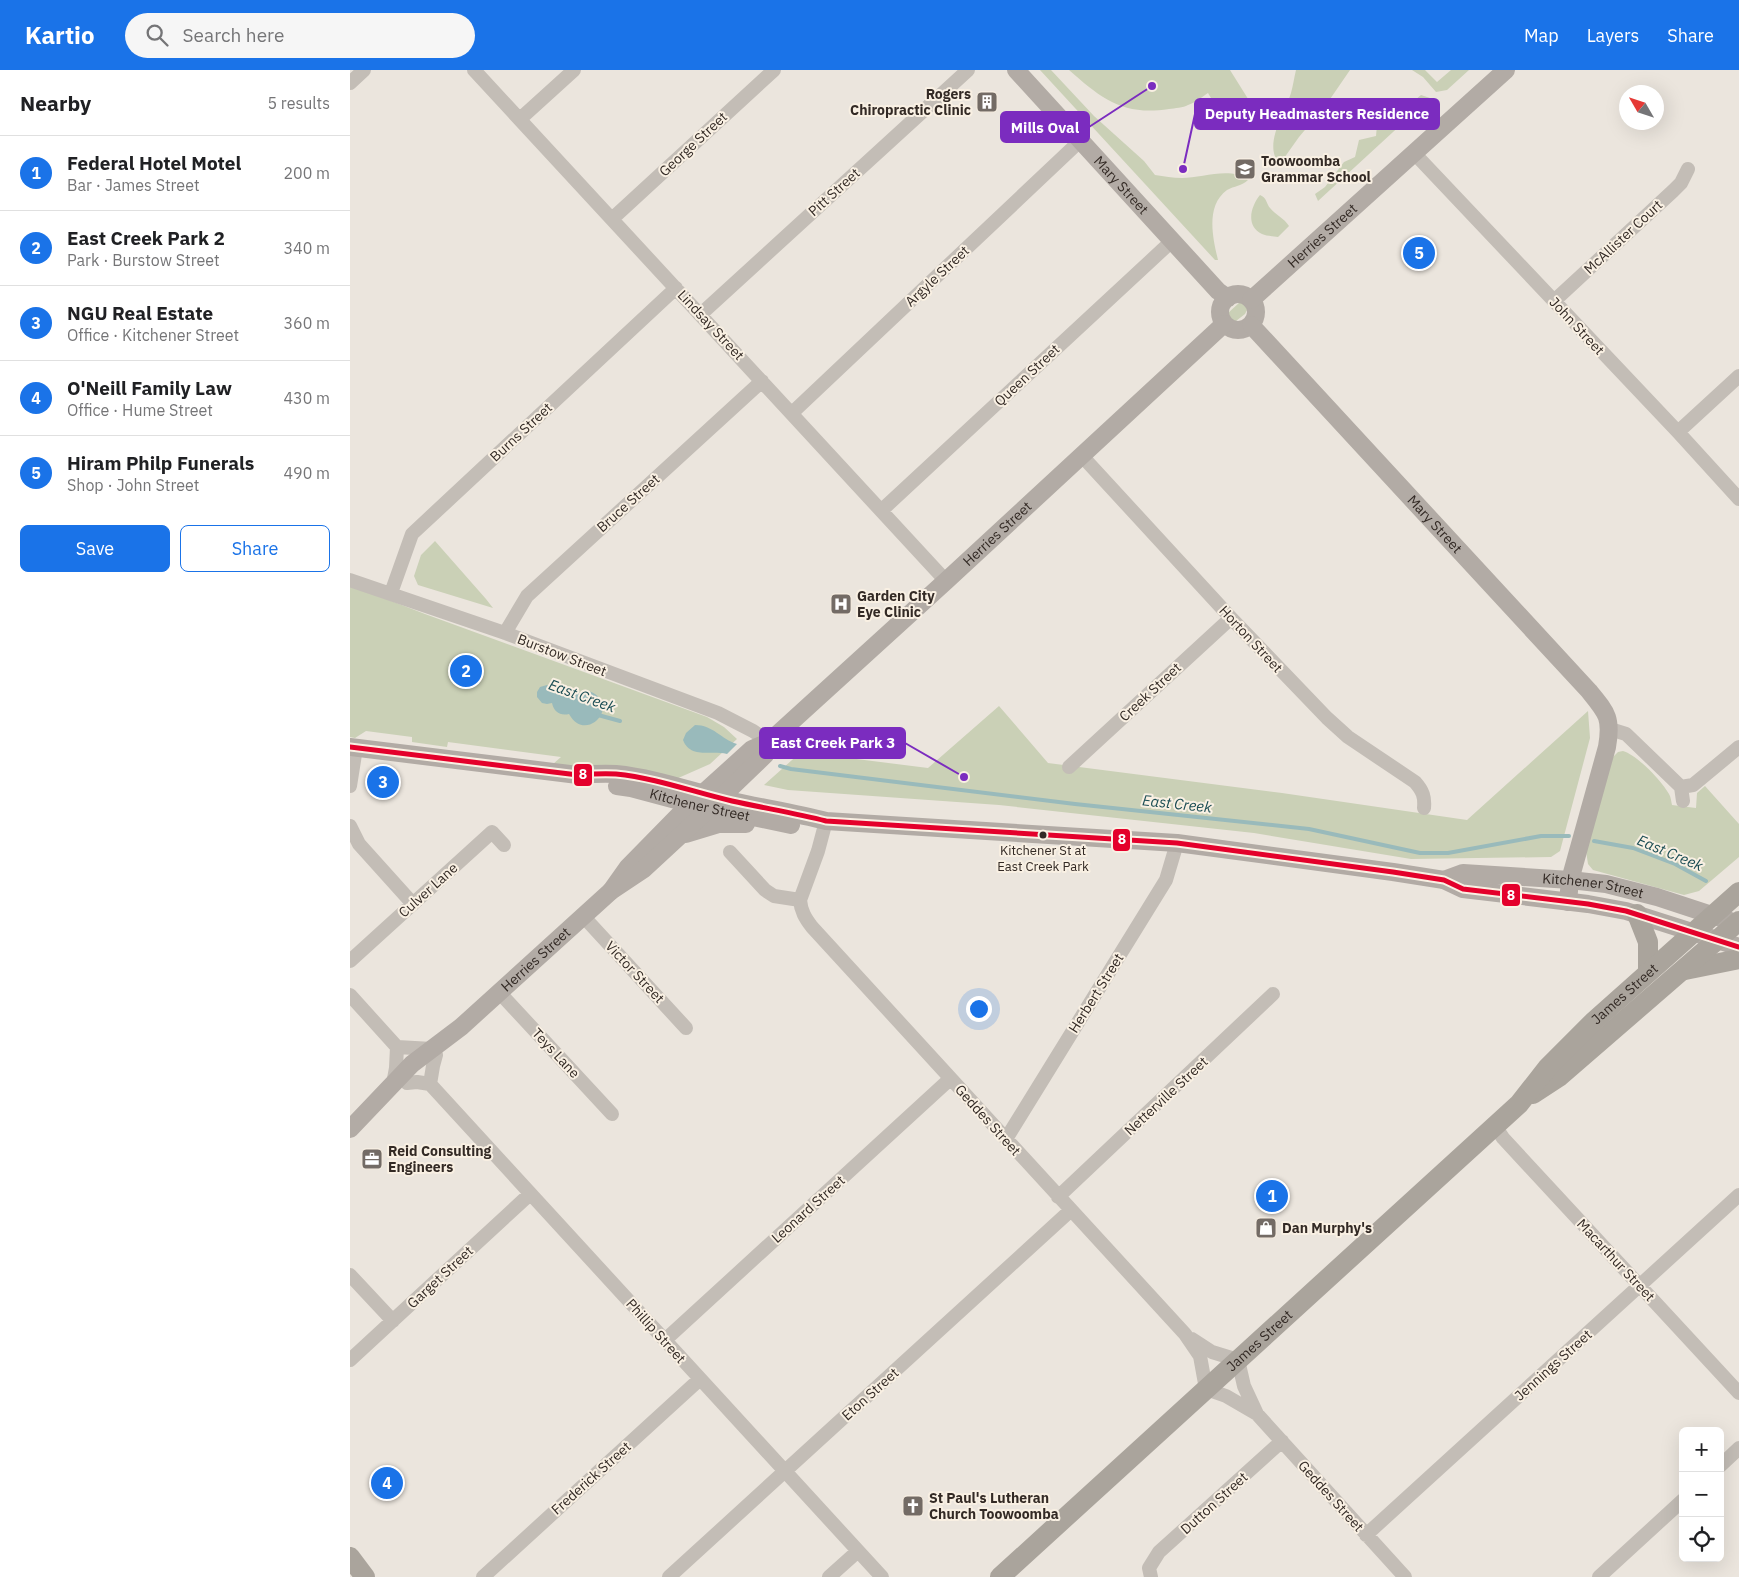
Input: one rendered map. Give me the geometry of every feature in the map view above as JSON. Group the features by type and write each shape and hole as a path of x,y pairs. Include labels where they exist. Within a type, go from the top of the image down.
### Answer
{"highway":[{"name":"James Street","path":"1519,1104 1548,1067 1569,1046 1648,972 1739,892"},
{"path":"1637,914 1648,942 1648,972"},
{"name":"James Street","path":"1000,1577 1519,1104 1559,1077 1738,923"},
{"path":"1683,970 1739,959"},
{"path":"350,1557 366,1577"}],"main road":[{"name":"Mary Street","path":"1016,70 1218,291 1228,298"},
{"name":"Herries Street","path":"1251,300 1506,70"},
{"path":"1243,294 1251,300 1254,304 1256,315 1251,325 1244,329 1235,330 1224,324 1221,320 1220,310 1228,298 1232,295 1243,294"},
{"name":"Herries Street","path":"352,1127 400,1084 420,1073 434,1052 611,891 644,869 672,843 752,749 769,742 1224,324"},
{"name":"Mary Street","path":"1251,325 1589,691 1608,717 1610,729"},
{"path":"1568,902 1570,880 1607,747 1610,729"},
{"name":"Kitchener Street","path":"353,747 578,774 633,776 672,784 706,801 794,825"},
{"name":"Herries Street","path":"611,891 628,867 706,801"},
{"name":"Kitchener Street","path":"706,801 800,814 826,821 1177,843 1444,880 1463,889 1612,908 1637,914 1739,947"},
{"path":"672,843 700,828 719,824 794,825 826,821"},
{"name":"Kitchener Street","path":"1444,880 1463,873 1570,880 1621,888 1738,923"}],"street":[{"path":"350,83 364,70"},
{"path":"520,119 574,70"},
{"name":"George Street","path":"612,219 774,70"},
{"name":"Pitt Street","path":"701,314 968,70"},
{"name":"Lindsay Street","path":"477,71 946,581"},
{"name":"Argyle Street","path":"792,413 1081,140"},
{"name":"John Street","path":"1414,153 1739,499"},
{"name":"McAllister Court","path":"1554,301 1673,191 1681,183 1688,169"},
{"name":"Queen Street","path":"882,510 1173,240"},
{"name":"Burns Street","path":"391,593 412,534 676,288"},
{"path":"1678,432 1739,376"},
{"name":"Bruce Street","path":"504,633 526,596 762,381"},
{"name":"Horton Street","path":"1082,456 1231,618 1327,718 1348,737 1415,782 1425,797 1424,808"},
{"name":"Burstow Street","path":"350,580 504,633 718,713 746,727 769,742"},
{"name":"Creek Street","path":"1068,767 1231,618"},
{"path":"1610,729 1626,734 1681,787 1683,802"},
{"path":"350,786 353,747"},
{"path":"1681,787 1693,785 1739,747"},
{"path":"730,852 765,890 774,896 800,900 818,852 826,821"},
{"path":"350,826 359,844 413,904"},
{"name":"Culver Lane","path":"350,961 492,832 504,845"},
{"name":"Herbert Street","path":"1006,1139 1166,880 1177,843"},
{"name":"Geddes Street","path":"800,900 800,908 812,927 1185,1334 1200,1356 1206,1389 1226,1396 1257,1414 1405,1577"},
{"name":"Victor Street","path":"583,916 686,1028"},
{"name":"Teys Lane","path":"499,992 612,1114"},
{"path":"350,994 397,1047 434,1052 430,1084 417,1082 400,1084 396,1068 397,1047"},
{"name":"Netterville Street","path":"1058,1197 1273,994"},
{"name":"Leonard Street","path":"664,1340 950,1078"},
{"name":"Phillip Street","path":"430,1084 882,1577"},
{"name":"Macarthur Street","path":"1495,1126 1503,1138 1739,1393"},
{"name":"Garget Street","path":"350,1360 530,1194"},
{"name":"Jennings Street","path":"1366,1535 1739,1195"},
{"name":"Eton Street","path":"669,1577 1070,1210"},
{"path":"350,1275 393,1321"},
{"name":"Geddes Street","path":"1185,1334 1212,1352 1238,1360 1244,1386 1257,1414"},
{"name":"Frederick Street","path":"483,1577 700,1379"},
{"name":"Dutton Street","path":"1150,1573 1159,1552 1282,1441"},
{"path":"1724,1462 1739,1448"},
{"path":"1599,1577 1679,1504"},
{"path":"830,1577 858,1551"}],"green space":[{"path":"1040,70 1051,70 1094,116 1144,161 1155,175 1190,178 1225,173 1241,176 1248,180 1227,190 1220,197 1216,205 1212,223 1218,260 1215,260"},
{"path":"1069,70 1230,70 1250,102 1223,118 1208,93 1184,107 1153,111 1139,110 1114,103 1103,97"},
{"path":"1296,70 1350,70 1326,105 1279,163 1273,147 1274,138 1291,93"},
{"path":"1412,70 1425,70 1437,82 1451,70 1469,70 1447,90 1436,92 1423,77"},
{"path":"1421,95 1430,98 1318,201 1315,194 1325,187 1344,162 1355,157 1359,140 1376,136 1377,125 1403,113"},
{"path":"1260,195 1265,199 1270,208 1289,226 1278,237 1262,234 1253,226 1252,210"},
{"path":"1240,302 1244,302 1248,308 1245,314 1236,321 1231,321 1227,316 1228,313"},
{"path":"435,541 493,608 418,585 414,576 421,555"},
{"path":"350,585 707,717 724,727 737,739 710,764 676,779 553,764 561,757 448,742 447,747 412,742 412,737 366,731 355,738 350,737"},
{"path":"999,706 1048,763 1282,793 1467,820 1588,711 1590,738 1560,851 1551,857 1411,859 1254,833 999,805 788,790 764,785 801,752 928,768"},
{"path":"1623,751 1635,757 1655,775 1669,794 1672,805 1696,808 1697,793 1705,786 1739,824 1739,857 1699,891 1684,895 1593,870 1588,864 1586,851 1610,760 1618,752"}],"water":[{"path":"547,685 556,692 566,688 576,694 586,691 595,694 601,700 603,708 601,715 590,724 583,725 576,722 569,714 558,713 552,703 542,703 537,697 540,687"},
{"path":"695,725 707,727 737,744 727,754 702,753 691,750 683,740 686,733"}],"waterway":[{"name":"East Creek","path":"598,715 620,721"},
{"name":"East Creek","path":"780,766 791,769 1075,804 1309,829 1420,853 1448,853 1541,836 1569,836"},
{"name":"East Creek","path":"1594,841 1633,848 1675,864 1706,881"}],"transit line":[{"name":"8","path":"350,747 578,775 616,774 631,776 732,801 826,821 1177,843 1393,872 1444,880 1463,889 1588,904 1626,911 1739,947"}],"place":[{"name":"Mills Oval","path":"1152,86"},
{"name":"Rogers Chiropractic Clinic","path":"987,102"},
{"name":"Deputy Headmasters Residence","path":"1183,169"},
{"name":"Toowoomba Grammar School","path":"1245,169"},
{"name":"Hiram Philp Funerals","path":"1419,253"},
{"name":"Garden City Eye Clinic","path":"841,604"},
{"name":"East Creek Park 2","path":"466,671"},
{"name":"East Creek Park 3","path":"964,777"},
{"name":"NGU Real Estate","path":"383,782"},
{"name":"Kitchener St at East Creek Park","path":"1043,835"},
{"name":"Reid Consulting Engineers","path":"372,1159"},
{"name":"Federal Hotel Motel","path":"1272,1196"},
{"name":"Dan Murphy's","path":"1266,1228"},
{"name":"O'Neill Family Law","path":"387,1483"},
{"name":"St Paul's Lutheran Church Toowoomba","path":"913,1506"}]}
